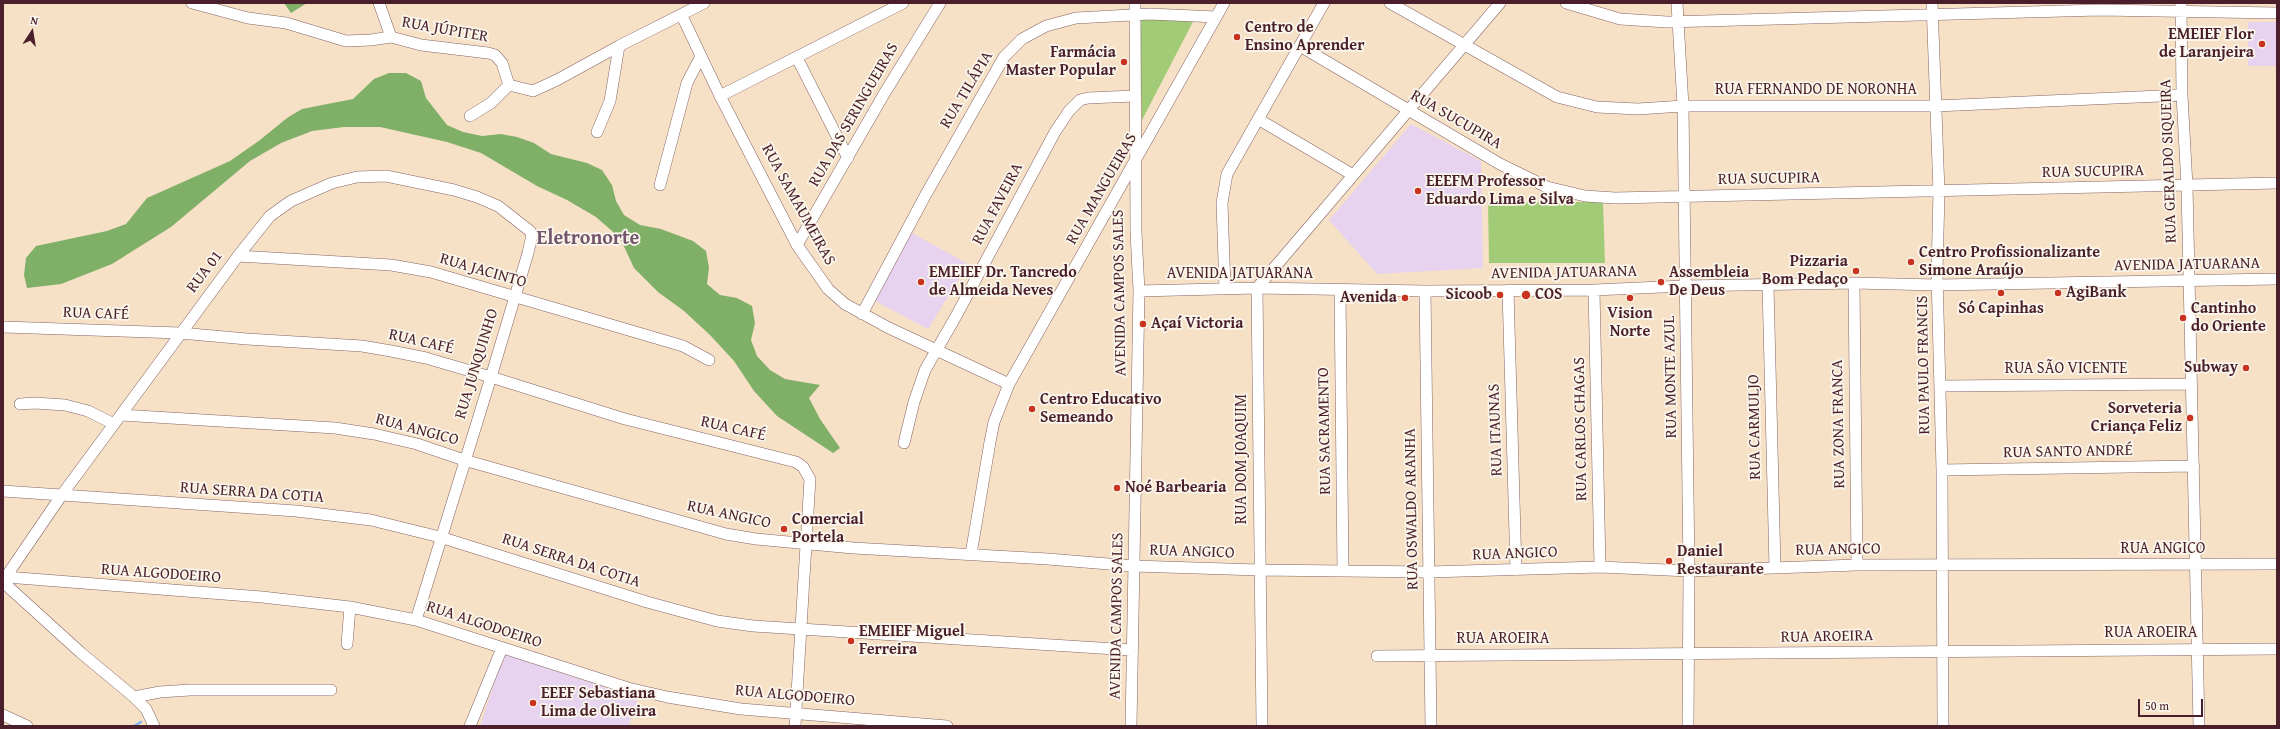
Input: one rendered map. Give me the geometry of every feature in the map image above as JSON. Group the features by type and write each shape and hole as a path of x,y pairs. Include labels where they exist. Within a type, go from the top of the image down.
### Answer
{"street":[{"name":"RUA JÚPITER","path":"192,3 207,5 248,18 286,23 346,41 371,40 391,37 421,44 480,50 495,55 502,63 509,85"},
{"path":"379,3 391,37"},
{"path":"470,116 491,103 509,85 533,91 544,87 618,46 682,16 704,3"},
{"path":"720,96 903,3"},
{"name":"RUA DAS SERINGUEIRAS","path":"797,245 940,3"},
{"name":"RUA MANGUEIRAS","path":"971,554 994,422 1009,384 1224,3"},
{"path":"1225,289 1223,191 1227,174 1236,155 1324,3"},
{"name":"RUA FERNANDO DE NORONHA","path":"1390,3 1464,46 1564,99 1597,107 1638,109 1683,106 1936,106 2182,95"},
{"path":"1256,288 1500,3"},
{"path":"1566,3 1620,20 1678,21 1932,9 2014,7 2182,8 2277,13"},
{"name":"RUA MONTE AZUL","path":"1677,3 1683,106 1689,571 1687,654 1688,726"},
{"name":"RUA TILÁPIA","path":"862,314 925,196 1004,57 1022,39 1046,26 1076,18 1135,8 1216,17"},
{"name":"AVENIDA CAMPOS SALES","path":"1131,726 1131,650 1139,291 1134,96 1135,8"},
{"name":"RUA GERALDO SIQUEIRA","path":"2182,8 2182,95 2187,186 2191,384 2197,565 2199,726"},
{"name":"RUA PAULO FRANCIS","path":"1932,9 1939,192 1938,285 1942,470 1943,726"},
{"name":"RUA SAMAUMEIRAS","path":"682,16 720,96 797,245 828,289 845,304 862,314 935,351 1009,384"},
{"path":"596,132 610,101 618,46"},
{"name":"RUA SUCUPIRA","path":"1300,46 1500,164 1553,190 1585,196 1616,198 1939,192 2277,183"},
{"path":"660,186 687,83 702,56"},
{"path":"797,58 848,158"},
{"name":"RUA FAVEIRA","path":"904,442 919,386 935,351 955,318 1055,132 1069,111 1080,100 1088,98 1134,96"},
{"path":"1258,119 1353,175"},
{"name":"RUA 01","path":"4,580 61,496 238,256 270,216 291,201 332,182 357,177 386,176 405,179 477,197 498,206 531,233"},
{"name":"RUA JUNQUINHO","path":"416,620 440,537 491,377 531,244 531,233"},
{"name":"RUA JACINTO","path":"238,256 391,265 431,272 683,346 710,360"},
{"name":"AVENIDA JATUARANA","path":"1139,291 1256,288 1425,291 1594,290 1685,286 1854,283 1938,285 2189,282 2277,279"},
{"name":"RUA ZONA FRANCA","path":"1854,283 1857,565"},
{"name":"RUA CARMULJO","path":"1768,285 1775,568"},
{"name":"RUA DOM JOAQUIM","path":"1256,288 1262,726"},
{"name":"RUA SACRAMENTO","path":"1340,290 1343,571"},
{"name":"RUA ITAUNAS","path":"1508,290 1516,570"},
{"name":"RUA CARLOS CHAGAS","path":"1594,290 1600,567"},
{"name":"RUA OSWALDO ARANHA","path":"1425,291 1431,726"},
{"name":"RUA CAFÉ","path":"3,327 180,333 247,340 362,346 426,358 625,419 721,445 790,459 803,467 810,479 805,544"},
{"name":"RUA SÃO VICENTE","path":"1941,386 2191,384"},
{"path":"20,404 35,403 65,405 88,411 114,424"},
{"name":"RUA ANGICO","path":"121,415 335,428 374,434 417,444 464,460 726,534 805,544 1133,566 1259,570 1428,572 1600,567 1689,571 1857,565 1943,566 2277,564"},
{"name":"RUA SANTO ANDRÉ","path":"1942,470 2194,466"},
{"name":"RUA SERRA DA COTIA","path":"3,491 296,511 371,520 440,537 647,602 717,621 799,629 1131,650"},
{"path":"795,726 799,629 805,544"},
{"path":"4,580 134,697 146,709 154,726"},
{"name":"RUA ALGODOEIRO","path":"4,580 262,597 350,607 416,620 628,688 667,697 877,723 947,726"},
{"path":"347,644 350,607"},
{"path":"470,726 502,648"},
{"name":"RUA AROEIRA","path":"1377,656 2277,649"},
{"path":"134,697 160,692 190,690 331,690"},
{"path":"3,715 27,726"}],"shaded area":[{"name":"EMEIEF Flor de Laranjeira","path":"2248,22 2277,22 2277,66 2248,66"},
{"name":"EEEFM Professor Eduardo Lima e Silva","path":"1411,124 1481,161 1483,268 1377,274 1329,220"},
{"name":"EMEIEF Dr. Tancredo de Almeida Neves","path":"912,233 968,264 928,329 875,301"},
{"name":"EEEF Sebastiana Lima de Oliveira","path":"504,654 638,698 629,726 480,726"}],"green space":[{"path":"284,3 307,3 291,13"},
{"path":"1196,16 1142,120 1139,17"},
{"path":"389,73 406,73 421,81 426,98 447,125 463,132 482,136 501,134 517,137 534,143 551,154 587,163 602,170 612,185 616,201 624,215 640,225 661,229 693,241 706,251 709,268 707,284 720,295 737,298 752,306 755,323 751,340 757,356 770,370 785,379 820,385 809,398 820,419 840,448 833,453 777,416 754,391 734,361 710,335 684,311 658,292 634,268 620,238 596,217 567,200 537,186 481,153 447,142 380,127 344,127 312,131 281,143 250,161 171,227 112,264 61,284 27,288 24,275 26,258 36,246 107,231 126,224 147,198 230,161 260,140 287,118 302,109 353,99 374,79"},
{"path":"1488,202 1603,202 1605,263 1489,263"}],"waterway":[{"path":"134,726 141,722"}],"place":[{"name":"Centro de Ensino Aprender","path":"1237,37"},
{"name":"EMEIEF Flor de Laranjeira","path":"2262,44"},
{"name":"Farmácia Master Popular","path":"1124,62"},
{"name":"EEEFM Professor Eduardo Lima e Silva","path":"1418,191"},
{"name":"Centro Profissionalizante Simone Araújo","path":"1911,262"},
{"name":"Pizzaria Bom Pedaço","path":"1856,271"},
{"name":"EMEIEF Dr. Tancredo de Almeida Neves","path":"921,282"},
{"name":"Assembleia De Deus","path":"1661,282"},
{"name":"Só Capinhas","path":"2001,293"},
{"name":"AgiBank","path":"2058,293"},
{"name":"Sicoob","path":"1500,295"},
{"name":"COS","path":"1526,295"},
{"name":"Avenida","path":"1405,298"},
{"name":"Vision Norte","path":"1630,298"},
{"name":"Cantinho do Oriente","path":"2183,318"},
{"name":"Açaí Victoria","path":"1143,324"},
{"name":"Subway","path":"2246,368"},
{"name":"Centro Educativo Semeando","path":"1032,409"},
{"name":"Sorveteria Criança Feliz","path":"2190,418"},
{"name":"Noé Barbearia","path":"1117,488"},
{"name":"Comercial Portela","path":"784,529"},
{"name":"Daniel Restaurante","path":"1669,561"},
{"name":"EMEIEF Miguel Ferreira","path":"851,641"},
{"name":"EEEF Sebastiana Lima de Oliveira","path":"533,703"}],"district":[{"name":"Eletronorte","path":"588,239"}]}
